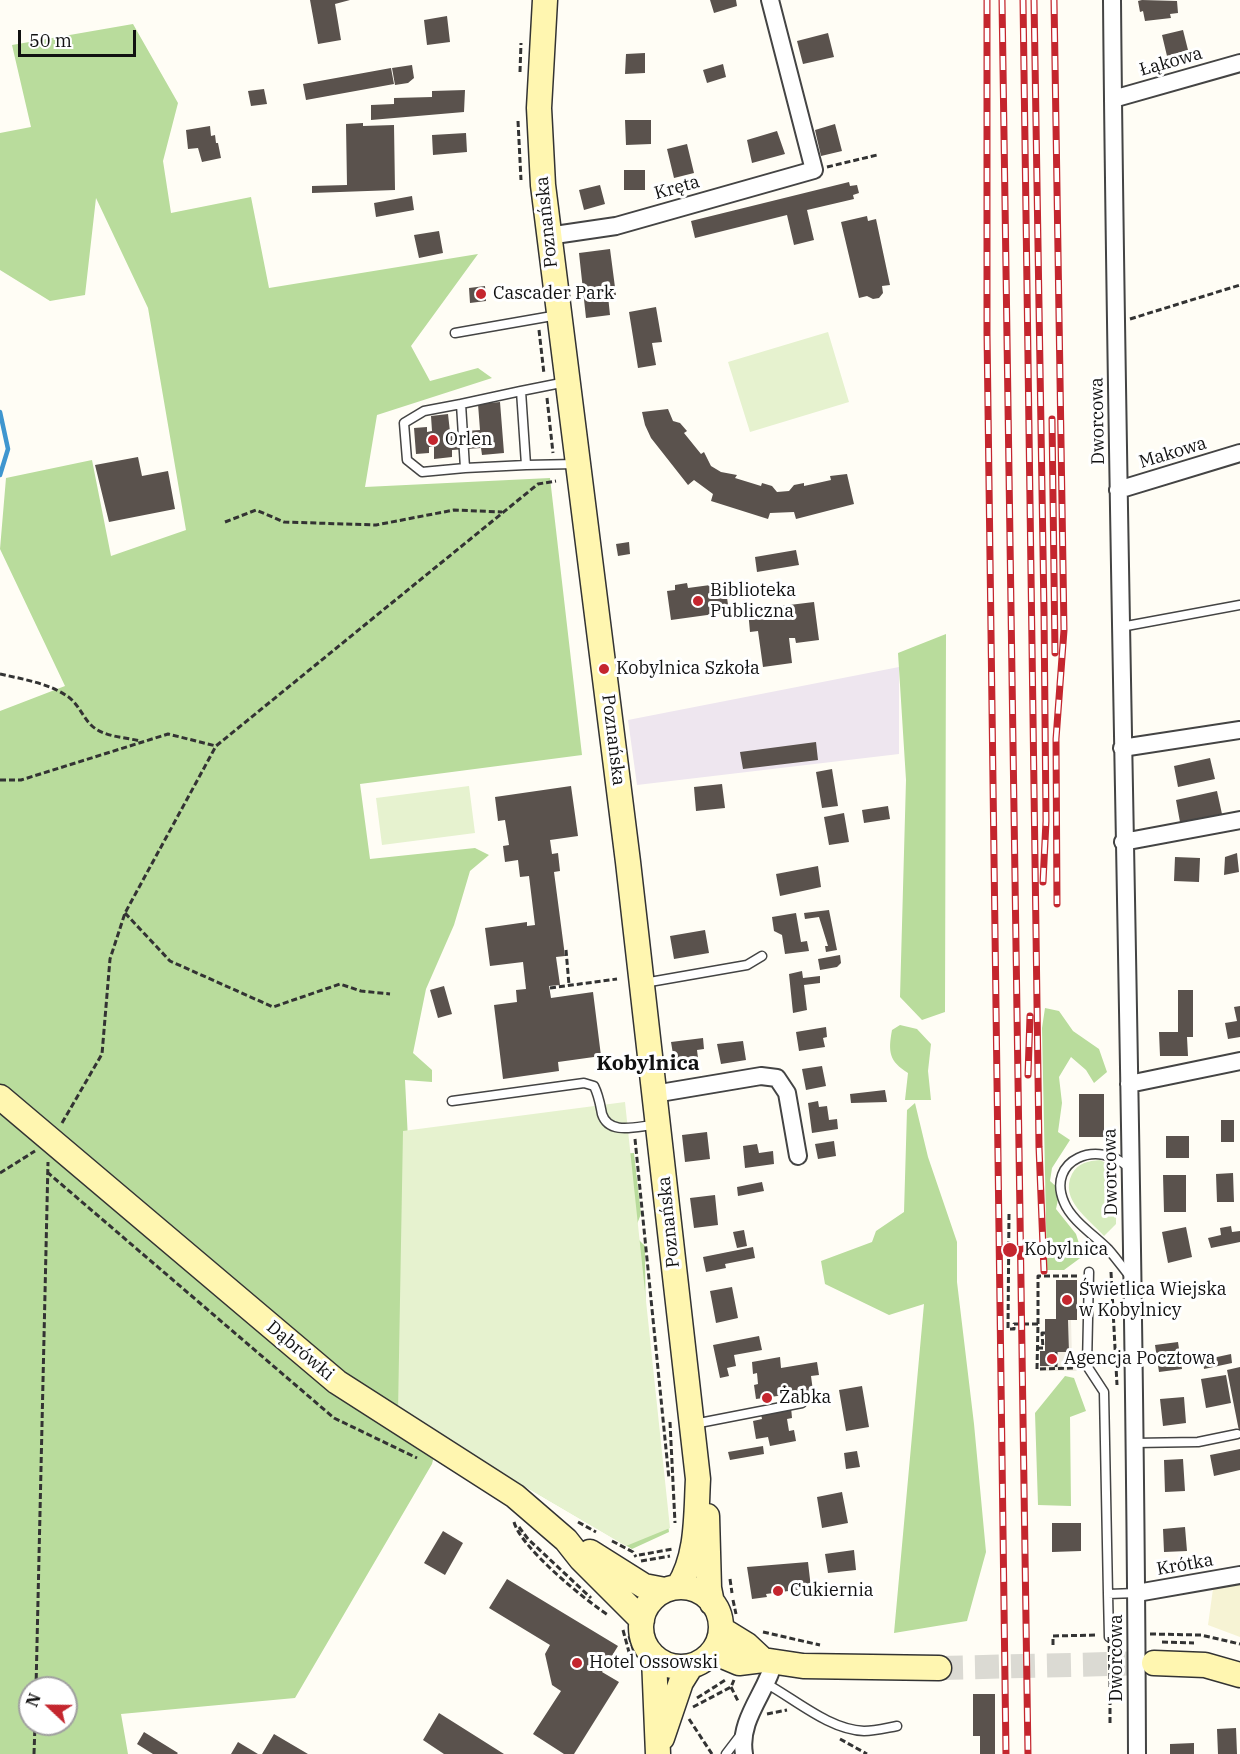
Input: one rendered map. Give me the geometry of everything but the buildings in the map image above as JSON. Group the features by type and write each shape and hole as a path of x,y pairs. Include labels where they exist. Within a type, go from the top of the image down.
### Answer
{"main road":[{"name":"Poznańska","path":"545,0 539,108 548,236 658,1124 680,1421 705,1497 708,1523 709,1588 712,1603"},
{"name":"Dąbrówki","path":"0,1097 337,1382 384,1415 507,1490 566,1540 644,1586 671,1589"},
{"name":"Poznańska","path":"671,1589 688,1569 692,1554 698,1479"},
{"name":"Dąbrówki","path":"566,1540 629,1622"},
{"path":"658,1751 641,1633 629,1622 654,1598 671,1589 691,1588 712,1603 718,1614 730,1624 768,1669"},
{"path":"646,1663 677,1667 691,1666 702,1661 712,1652 730,1624"},
{"path":"712,1652 740,1663 768,1669 802,1666 939,1668"},
{"path":"1154,1663 1205,1665 1240,1675"},
{"path":"658,1751 681,1682 691,1666"}],"street":[{"path":"770,0 814,170"},
{"name":"Dworcowa","path":"1112,0 1123,842 1131,1170 1137,1754"},
{"name":"Łąkowa","path":"1113,99 1240,63"},
{"name":"Kręta","path":"548,236 616,226 814,170"},
{"name":"Makowa","path":"1118,490 1240,453"},
{"path":"1122,748 1240,730"},
{"path":"1123,842 1240,820"},
{"path":"1129,1084 1240,1061"},
{"path":"654,1094 761,1076 777,1078 787,1093 798,1156"},
{"name":"Krótka","path":"1137,1593 1240,1575"},
{"path":"744,1754 744,1730 768,1669"}],"lane":[{"path":"455,333 558,315"},
{"path":"567,382 424,411 404,423 407,460 422,472 577,464"},
{"path":"521,391 526,465"},
{"path":"461,404 465,468"},
{"path":"1120,627 1240,605"},
{"path":"642,984 747,965 762,956"},
{"path":"452,1101 584,1083 594,1086 605,1120 612,1126 620,1129 658,1124"},
{"path":"1131,1170 1122,1161 1104,1153 1087,1154 1077,1158 1065,1172 1061,1192 1068,1210 1108,1250 1132,1279"},
{"path":"1089,1274 1087,1366 1104,1392 1109,1637"},
{"path":"680,1421 802,1402"},
{"path":"1134,1443 1198,1442 1237,1434"},
{"path":"1108,1594 1137,1593"},
{"path":"768,1669 835,1724 864,1731 897,1726"},
{"path":"726,1754 744,1730"}],"path":[{"path":"814,170 877,154"},
{"path":"1116,322 1240,285"},
{"path":"0,1173 50,1141 79,1098 102,1054 110,959 125,913 216,746 538,484 556,482"},
{"path":"225,522 256,510 284,522 376,525 454,510 504,512"},
{"path":"0,674 32,681 67,696 80,708 92,725 105,733 141,741"},
{"path":"0,780 21,780 168,734 216,746"},
{"path":"125,913 170,961 273,1007 340,984 361,992 390,994"},
{"path":"566,950 569,984"},
{"path":"550,988 617,979"},
{"path":"648,1209 641,1140 635,1137 669,1479"},
{"path":"36,1676 47,1172"},
{"path":"1009,1214 1008,1329 1014,1329 1014,1323 1038,1324"},
{"path":"1110,1271 1118,1389"},
{"path":"1087,1366 1037,1369 1038,1276 1089,1274"},
{"path":"1037,1348 1043,1348 1042,1333 1045,1334"},
{"path":"1056,1352 1056,1368"},
{"path":"675,1525 680,1421"},
{"path":"612,1618 592,1604 527,1544 517,1532 515,1517 520,1530 581,1592 618,1616"},
{"path":"634,1566 638,1562 678,1554 676,1548 639,1555"},
{"path":"730,1579 735,1612 730,1624"},
{"path":"629,1622 646,1663"},
{"path":"629,1622 634,1673"},
{"path":"755,1629 792,1641 824,1646"},
{"path":"1147,1634 1202,1635 1240,1644"},
{"path":"1053,1645 1053,1636 1086,1636"},
{"path":"1109,1637 1110,1726"},
{"path":"684,1705 727,1680 729,1673"},
{"path":"712,1754 686,1715 692,1707 731,1687 734,1678"},
{"path":"731,1687 739,1703"},
{"path":"34,1754 35,1736"}],"shaded area":[{"path":"899,667 899,754 637,785 628,720"},
{"path":"1068,1320 1071,1320 1072,1359 1077,1371 1040,1371 1040,1366 1053,1366 1053,1352 1069,1352"},
{"path":"1240,1584 1240,1637 1208,1625 1213,1589"}],"green space":[{"path":"133,24 178,103 163,161 171,213 251,197 269,288 478,254 411,346 430,381 478,368 492,378 377,415 365,487 550,478 582,755 360,784 370,859 475,848 489,855 470,871 454,925 426,989 413,1053 432,1070 432,1082 405,1080 420,1377 619,1154 634,1153 641,1214 633,1234 645,1246 646,1355 669,1532 632,1549 439,1436 432,1464 295,1698 121,1714 128,1754 0,1754 0,711 65,686 0,549 6,478 92,460 111,556 186,530 148,308 96,198 85,295 50,301 0,270 0,133 31,127 12,45"},
{"path":"828,332 849,402 750,432 728,362"},
{"path":"946,634 945,1012 922,1020 900,997 906,780 898,653"},
{"path":"469,786 475,833 382,845 376,798"},
{"path":"1045,1008 1059,1011 1073,1031 1099,1049 1107,1072 1094,1083 1086,1070 1071,1057 1059,1077 1062,1103 1058,1132 1070,1140 1052,1168 1050,1181 1060,1190 1056,1209 1076,1234 1083,1256 1064,1270 1047,1270 1042,1028"},
{"path":"900,1025 917,1029 931,1044 928,1071 931,1100 905,1100 908,1073 897,1064 890,1050 892,1030"},
{"path":"625,1102 670,1528 626,1546 398,1412 403,1131"},
{"path":"915,1103 928,1157 957,1242 957,1282 986,1552 967,1621 894,1633 924,1304 889,1315 825,1284 821,1261 872,1242 876,1231 904,1212 907,1110"},
{"path":"1100,1160 1110,1165 1116,1185 1116,1224 1104,1236 1072,1201 1069,1192 1069,1183 1077,1167 1087,1162"},
{"path":"1065,1376 1074,1378 1086,1411 1070,1417 1071,1506 1038,1505 1035,1413"}],"waterway":[{"path":"0,412 8,449 0,475"}],"tunnel":[{"path":"939,1668 1154,1663"}],"railway":[{"path":"987,0 987,333 1006,1754"},
{"path":"1002,0 1028,1754"},
{"path":"1023,0 1039,1147 1044,1271"},
{"path":"1034,0 1044,612 1046,821 1043,882"},
{"path":"1054,0 1064,630 1056,739 1057,904"},
{"path":"1052,419 1055,653"},
{"path":"1028,1075 1030,1016"}],"place":[{"name":"Cascader Park","path":"481,294"},
{"name":"Orlen","path":"433,440"},
{"name":"Biblioteka Publiczna","path":"698,601"},
{"name":"Kobylnica Szkoła","path":"604,669"},
{"name":"Kobylnica","path":"1010,1250"},
{"name":"Świetlica Wiejska w Kobylnicy","path":"1067,1300"},
{"name":"Agencja Pocztowa","path":"1052,1359"},
{"name":"Żabka","path":"767,1398"},
{"name":"Cukiernia","path":"778,1591"},
{"name":"Hotel Ossowski","path":"577,1663"}],"district":[{"name":"Kobylnica","path":"648,1064"}]}
